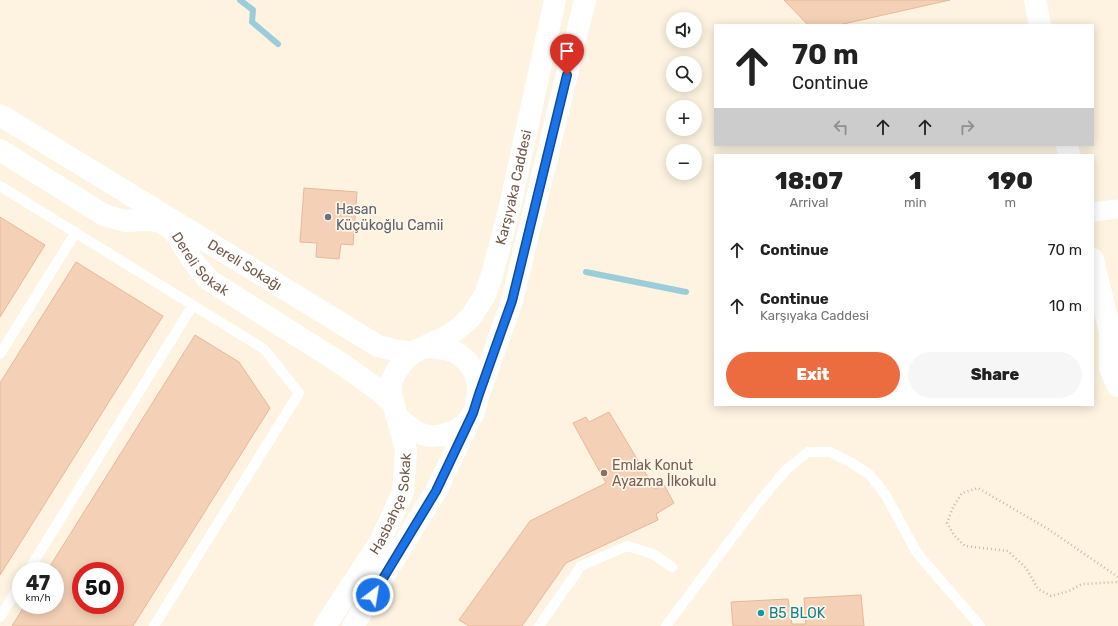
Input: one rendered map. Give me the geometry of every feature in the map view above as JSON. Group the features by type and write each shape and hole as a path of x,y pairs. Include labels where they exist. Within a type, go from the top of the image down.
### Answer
{"main road":[{"name":"Karşıyaka Caddesi","path":"419,350 453,333 470,318 485,295 510,206 555,0"},
{"name":"Karşıyaka Caddesi","path":"476,404 512,301 585,0"},
{"path":"1035,0 1040,24"},
{"name":"Dereli Sokağı","path":"0,115 378,346 390,350 419,350"},
{"name":"Dereli Sokak","path":"0,150 104,215 125,221 147,220 160,222 167,226 174,231 195,264 209,280 342,364 377,388 395,409"},
{"path":"1094,262 1115,336 1110,368 1118,386"},
{"path":"442,348 458,354 470,365 477,380 476,404 462,426 453,432 442,435 428,436 416,432 405,425 395,409 391,394 391,382 403,362 419,350 442,348"},
{"name":"Hasbahçe Sokak","path":"353,626 436,491 476,404"},
{"name":"Hasbahçe Sokak","path":"324,626 380,542 403,492 406,450 395,409"}],"street":[{"path":"1094,212 1118,209"}],"lane":[{"path":"0,186 264,349 299,393 154,626"},
{"path":"0,354 76,232"},
{"path":"34,562 193,305"},
{"path":"666,626 759,502 786,470 808,452 830,452 869,474 885,494 916,554 980,626"},
{"path":"538,626 581,566 627,546 653,554 672,567"},
{"path":"0,617 12,598"}],"path":[{"path":"1118,577 1048,529 978,488 962,493 953,507 947,524 954,535 965,546 1008,551 1026,568 1038,589 1051,596 1070,591 1082,584 1118,582"}],"building":[{"path":"784,0 950,0 843,24 807,24"},
{"name":"Hasan Küçükoğlu Camii","path":"304,188 357,192 353,245 341,244 339,259 316,257 317,243 300,242"},
{"path":"0,217 45,245 0,317"},
{"path":"76,262 163,316 0,575 0,383"},
{"path":"195,335 239,362 270,408 133,626 12,626 19,614 64,614 64,562 53,562"},
{"path":"609,412 655,489 664,485 674,503 656,514 658,520 566,563 522,626 469,626 459,620 530,521 606,483 573,423 586,417 589,422"},
{"name":"B5 BLOK","path":"861,595 864,626 733,626 731,602 788,599 792,624 806,624 804,598"}],"waterway":[{"path":"240,0 253,10 252,22 278,44"},
{"path":"586,272 686,292"}],"place":[{"name":"Hasan Küçükoğlu Camii","path":"328,217"},
{"name":"Emlak Konut Ayazma İlkokulu","path":"604,473"},
{"name":"B5 BLOK","path":"761,613"}],"route":[{"path":"373,595 436,491 473,413 512,301 567,75"}]}
